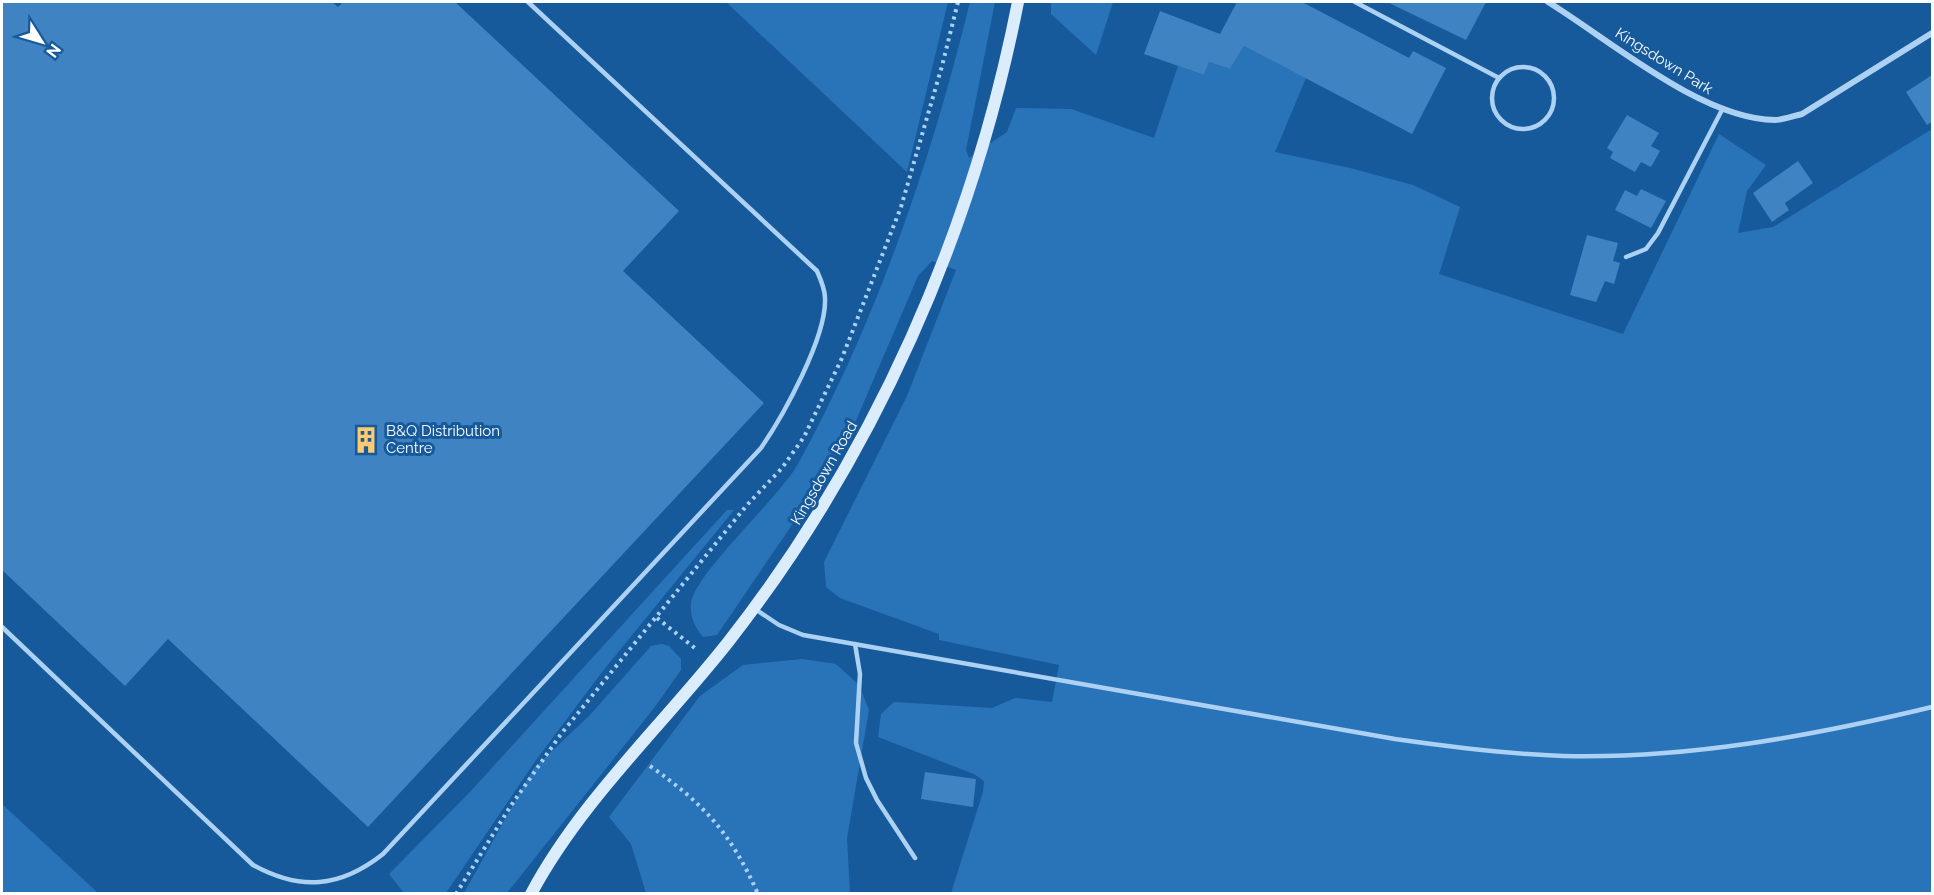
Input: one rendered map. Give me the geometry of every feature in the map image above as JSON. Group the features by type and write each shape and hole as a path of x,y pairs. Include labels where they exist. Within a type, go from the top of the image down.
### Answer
{"main road":[{"name":"Kingsdown Road","path":"531,894 570,834 713,661 753,608 800,543 843,474 879,407 915,328 950,240 983,143 1008,54 1018,2"}],"street":[{"name":"Kingsdown Park","path":"1548,2 1644,66 1703,101 1748,118 1777,121 1802,114 1932,33"}],"lane":[{"path":"2,627 253,865 276,878 301,884 349,876 366,868 391,846 761,448 783,415 821,325 825,299 817,272 528,2"},
{"path":"1355,2 1499,78"},
{"path":"1525,66 1543,73 1553,90 1552,109 1547,118 1528,129 1507,125 1493,109 1491,98 1499,78 1506,71 1525,66"},
{"path":"1626,257 1646,249 1658,233 1723,108"},
{"path":"753,608 779,625 803,635 1395,740 1487,751 1563,756 1631,755 1766,741 1854,727 1932,707"},
{"path":"855,644 860,674 855,726 858,752 866,778 877,800 915,858"}],"path":[{"path":"456,894 544,758 657,618 713,661"},
{"path":"634,755 693,797 721,826 758,894"}],"shaded area":[{"path":"726,2 948,2 907,172"},
{"path":"970,2 995,2 966,150 969,158 1007,132 1016,108 1071,109 1154,138 1178,66 1204,75 1209,62 1230,69 1244,46 1306,78 1275,152 1350,168 1413,185 1460,207 1439,274 1623,334 1719,134 1766,165 1747,191 1738,233 1773,227 1932,129 1932,893 951,893 983,792 984,781 974,774 878,737 881,714 894,702 992,708 1015,698 1052,702 1059,665 939,640 939,634 840,598 826,587 824,562 907,396 956,270 932,261 918,276 851,432 800,513 717,635 703,637 691,614 691,604 695,591 706,575 774,496 798,464 853,353 899,239 919,180 955,62"},
{"path":"1051,2 1113,2 1096,55 1051,14"},
{"path":"727,510 734,510 602,672 536,760 446,893 404,893 389,874 470,792"},
{"path":"662,644 669,646 681,659 681,670 654,708 507,893 464,893 533,769 590,715 651,646"},
{"path":"802,659 836,664 859,685 869,710 847,838 850,893 646,893 631,844 609,817 700,696 743,665"},
{"path":"2,804 98,893 2,893"}],"building":[{"name":"B&Q Distribution Centre","path":"2,2 332,2 338,7 343,2 455,2 679,211 623,271 764,403 368,827 168,639 125,686 2,570"},
{"path":"1237,2 1302,2 1409,58 1413,51 1446,68 1412,134 1244,46 1230,69 1209,62 1204,75 1144,54 1160,11 1220,34"},
{"path":"1387,2 1486,2 1466,40"},
{"path":"1932,75 1932,122 1927,125 1906,92"},
{"path":"1627,115 1659,133 1651,146 1660,151 1651,167 1641,162 1635,172 1610,158 1613,152 1607,148"},
{"path":"1798,161 1813,183 1785,203 1789,210 1772,222 1753,193"},
{"path":"1641,189 1666,201 1651,228 1615,210 1625,190 1637,196"},
{"path":"1587,235 1618,243 1613,261 1620,263 1614,284 1605,281 1596,302 1570,295"},
{"path":"925,772 976,779 973,807 921,799"}],"place":[{"name":"B&Q Distribution Centre","path":"366,440"}]}
